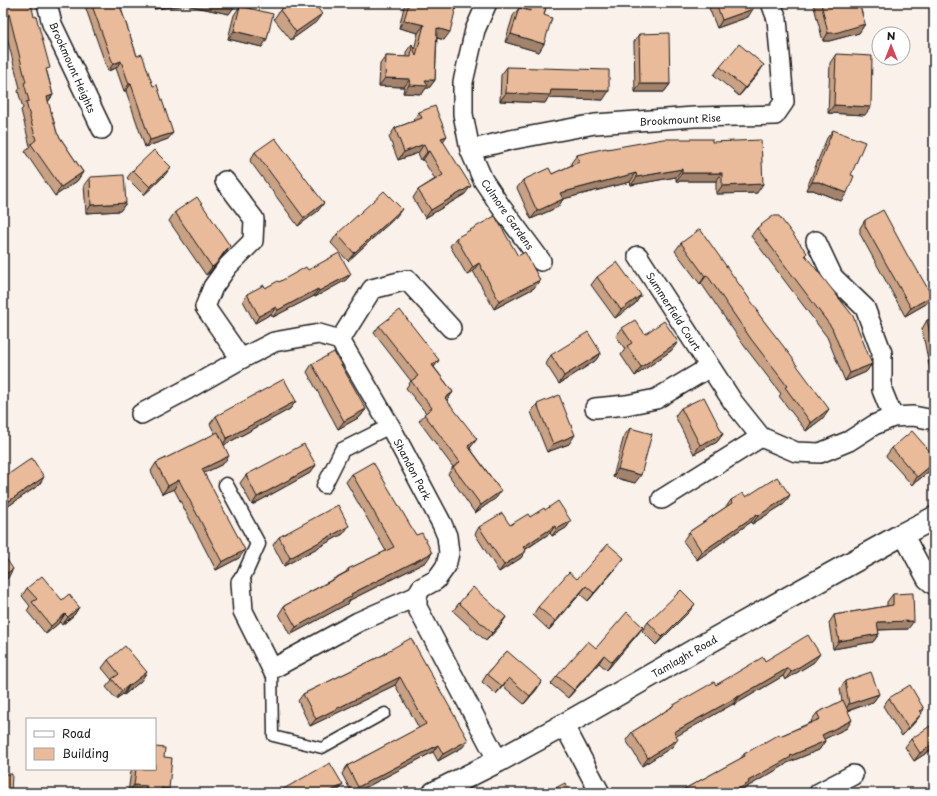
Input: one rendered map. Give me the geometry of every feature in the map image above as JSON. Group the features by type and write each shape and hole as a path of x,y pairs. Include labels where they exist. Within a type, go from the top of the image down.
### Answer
{"street":[{"name":"Brookmount Heights","path":"47,3 52,24 102,130"},
{"name":"Culmore Gardens","path":"487,3 475,30 463,82 464,114 470,150 483,180 540,261"},
{"name":"Brookmount Rise","path":"470,150 510,140 595,124 694,117 776,115 784,102 777,19 771,3"},
{"path":"224,181 254,219 253,241 228,266 213,287 206,308 241,359"},
{"path":"816,241 833,278 865,308 882,353 882,390 894,417"},
{"name":"Summerfield Court","path":"638,256 733,402 761,437 796,452 820,453 849,441 874,425 894,417 913,416 934,420"},
{"path":"141,414 274,342 319,334 340,340 372,289 407,280 452,328"},
{"name":"Shandon Park","path":"272,669 358,622 417,596 421,588 436,580 446,566 450,554 447,536 442,524 390,426 340,340"},
{"path":"595,408 626,405 656,399 710,367"},
{"path":"324,486 342,450 390,426"},
{"path":"662,500 761,437"},
{"path":"226,485 258,544 241,582 243,611 272,669"},
{"name":"Tamlaght Road","path":"434,793 498,761 564,725 934,518"},
{"path":"903,534 927,579 934,586"},
{"path":"417,596 417,607 498,761"},
{"path":"564,725 600,793"},
{"path":"819,793 853,774"}],"lane":[{"path":"272,669 273,736 322,748 385,713"}],"building":[{"path":"3,3 31,3 34,17 36,16 50,68 46,69 53,95 47,97 57,133 83,172 61,187 31,144 36,140 26,102 29,101 24,83 26,82 9,14 5,14"},
{"path":"91,3 119,3 137,56 142,54 153,86 157,85 173,133 150,140 131,84 129,84 121,61 113,64"},
{"path":"222,3 235,3 235,6"},
{"path":"290,3 314,3 322,14 296,32 280,10"},
{"path":"409,3 457,3 450,32 437,28 435,80 425,80 428,86 409,85 410,79 385,78 386,56 411,57 412,44 416,56 424,25 404,20"},
{"path":"532,3 547,3 544,15 552,18 544,44 511,34 519,8 530,11"},
{"path":"716,3 751,3 753,9 722,20"},
{"path":"821,3 859,3 865,24 835,33 828,33"},
{"path":"240,6 273,14 267,39 234,31"},
{"path":"669,33 670,84 640,84 639,34"},
{"path":"739,44 764,65 745,88 720,67"},
{"path":"836,54 871,56 871,107 834,105"},
{"path":"507,67 609,70 609,91 551,90 550,95 506,93"},
{"path":"435,106 447,136 441,138 471,186 431,210 418,190 443,175 429,151 427,152 424,144 404,152 395,128 422,118 419,112"},
{"path":"833,130 865,142 851,175 854,176 847,193 819,182 812,182"},
{"path":"275,138 324,203 304,218 255,152"},
{"path":"663,139 712,139 712,142 761,140 763,184 722,186 722,173 682,173 682,169 637,177 636,173 560,193 563,199 537,211 523,180 549,168 552,174 579,162 577,155 606,148"},
{"path":"154,150 171,167 150,187 133,170"},
{"path":"124,175 126,203 91,205 90,177"},
{"path":"384,191 402,209 354,253 337,234"},
{"path":"197,197 230,246 212,267 175,212"},
{"path":"883,210 911,262 912,261 932,296 911,308 865,226 865,220"},
{"path":"495,216 518,256 525,252 540,280 499,301 479,263 473,267 456,238"},
{"path":"773,216 779,216 807,253 805,255 853,316 872,364 850,373 832,328 757,228"},
{"path":"700,229 758,311 757,312 829,409 811,423 785,387 787,386 751,339 707,275 705,276 681,243"},
{"path":"339,253 351,274 278,310 276,307 259,316 247,294 264,285 265,288 278,281 279,282 306,267 308,270"},
{"path":"617,262 641,295 621,310 597,277"},
{"path":"400,310 439,360 432,365 453,392 445,398 477,439 468,446 501,491 481,505 453,467 460,462 424,414 432,408 411,381 418,376 379,326"},
{"path":"934,319 934,354 927,320"},
{"path":"635,320 645,334 664,321 678,342 641,367 627,346 632,343 622,328"},
{"path":"588,332 601,353 564,376 551,355"},
{"path":"334,352 366,409 344,421 312,364"},
{"path":"284,379 296,401 227,438 216,416"},
{"path":"559,395 575,435 553,444 537,404"},
{"path":"704,397 723,434 700,445 681,408"},
{"path":"630,428 652,434 641,475 618,469"},
{"path":"912,431 934,456 934,463 917,477 892,448"},
{"path":"218,432 229,456 202,469 245,550 222,562 179,480 168,486 156,463"},
{"path":"304,444 316,465 257,497 246,475"},
{"path":"32,458 44,477 9,501 3,492 3,478"},
{"path":"373,462 416,535 422,533 432,553 351,594 352,596 296,627 284,606 349,571 348,569 394,547 352,474"},
{"path":"777,477 790,495 758,516 757,514 702,552 689,532 732,503 731,500 743,493 746,497"},
{"path":"558,501 571,521 557,529 555,526 523,547 526,551 504,565 479,527 502,513 510,525 528,514 530,517 544,508 545,510"},
{"path":"338,505 349,526 290,558 279,537"},
{"path":"608,544 624,558 594,593 586,586 555,621 538,607 569,572 577,579"},
{"path":"3,554 13,569 3,576"},
{"path":"42,576 62,600 69,594 79,607 68,617 65,614 51,626 32,602 37,599 27,588"},
{"path":"473,587 506,617 492,633 459,603"},
{"path":"681,590 695,604 662,637 648,622"},
{"path":"913,593 914,621 877,622 879,634 839,641 834,615 893,605 893,594"},
{"path":"627,612 643,627 612,662 604,655 574,690 557,676 588,641 596,648"},
{"path":"808,635 820,654 791,672 788,668 674,732 678,739 648,758 632,732 672,706 714,682 716,685 763,657 765,661"},
{"path":"411,638 468,740 443,754 438,745 358,787 347,766 426,724 400,677 316,719 303,694 387,653 386,652"},
{"path":"125,646 147,672 122,691 112,679 119,674 108,660"},
{"path":"507,651 542,681 530,696 509,678 502,686 487,674"},
{"path":"871,672 879,694 849,704 845,681"},
{"path":"910,685 924,709 920,711 922,713 908,728 889,698"},
{"path":"843,700 852,720 822,735 825,741 790,756 791,757 748,781 749,783 731,793 677,793 745,756 744,754 779,734 780,736 820,719 817,713"},
{"path":"930,726 934,731 934,743 920,753 911,739"},
{"path":"156,747 165,748 164,757 172,758 169,789 161,788 161,792 146,790 147,786 134,785 136,770 156,770"},
{"path":"330,763 343,785 327,793 278,793 278,792"},
{"path":"3,774 12,774 11,793 3,793"},
{"path":"565,783 571,793 548,792"}]}
